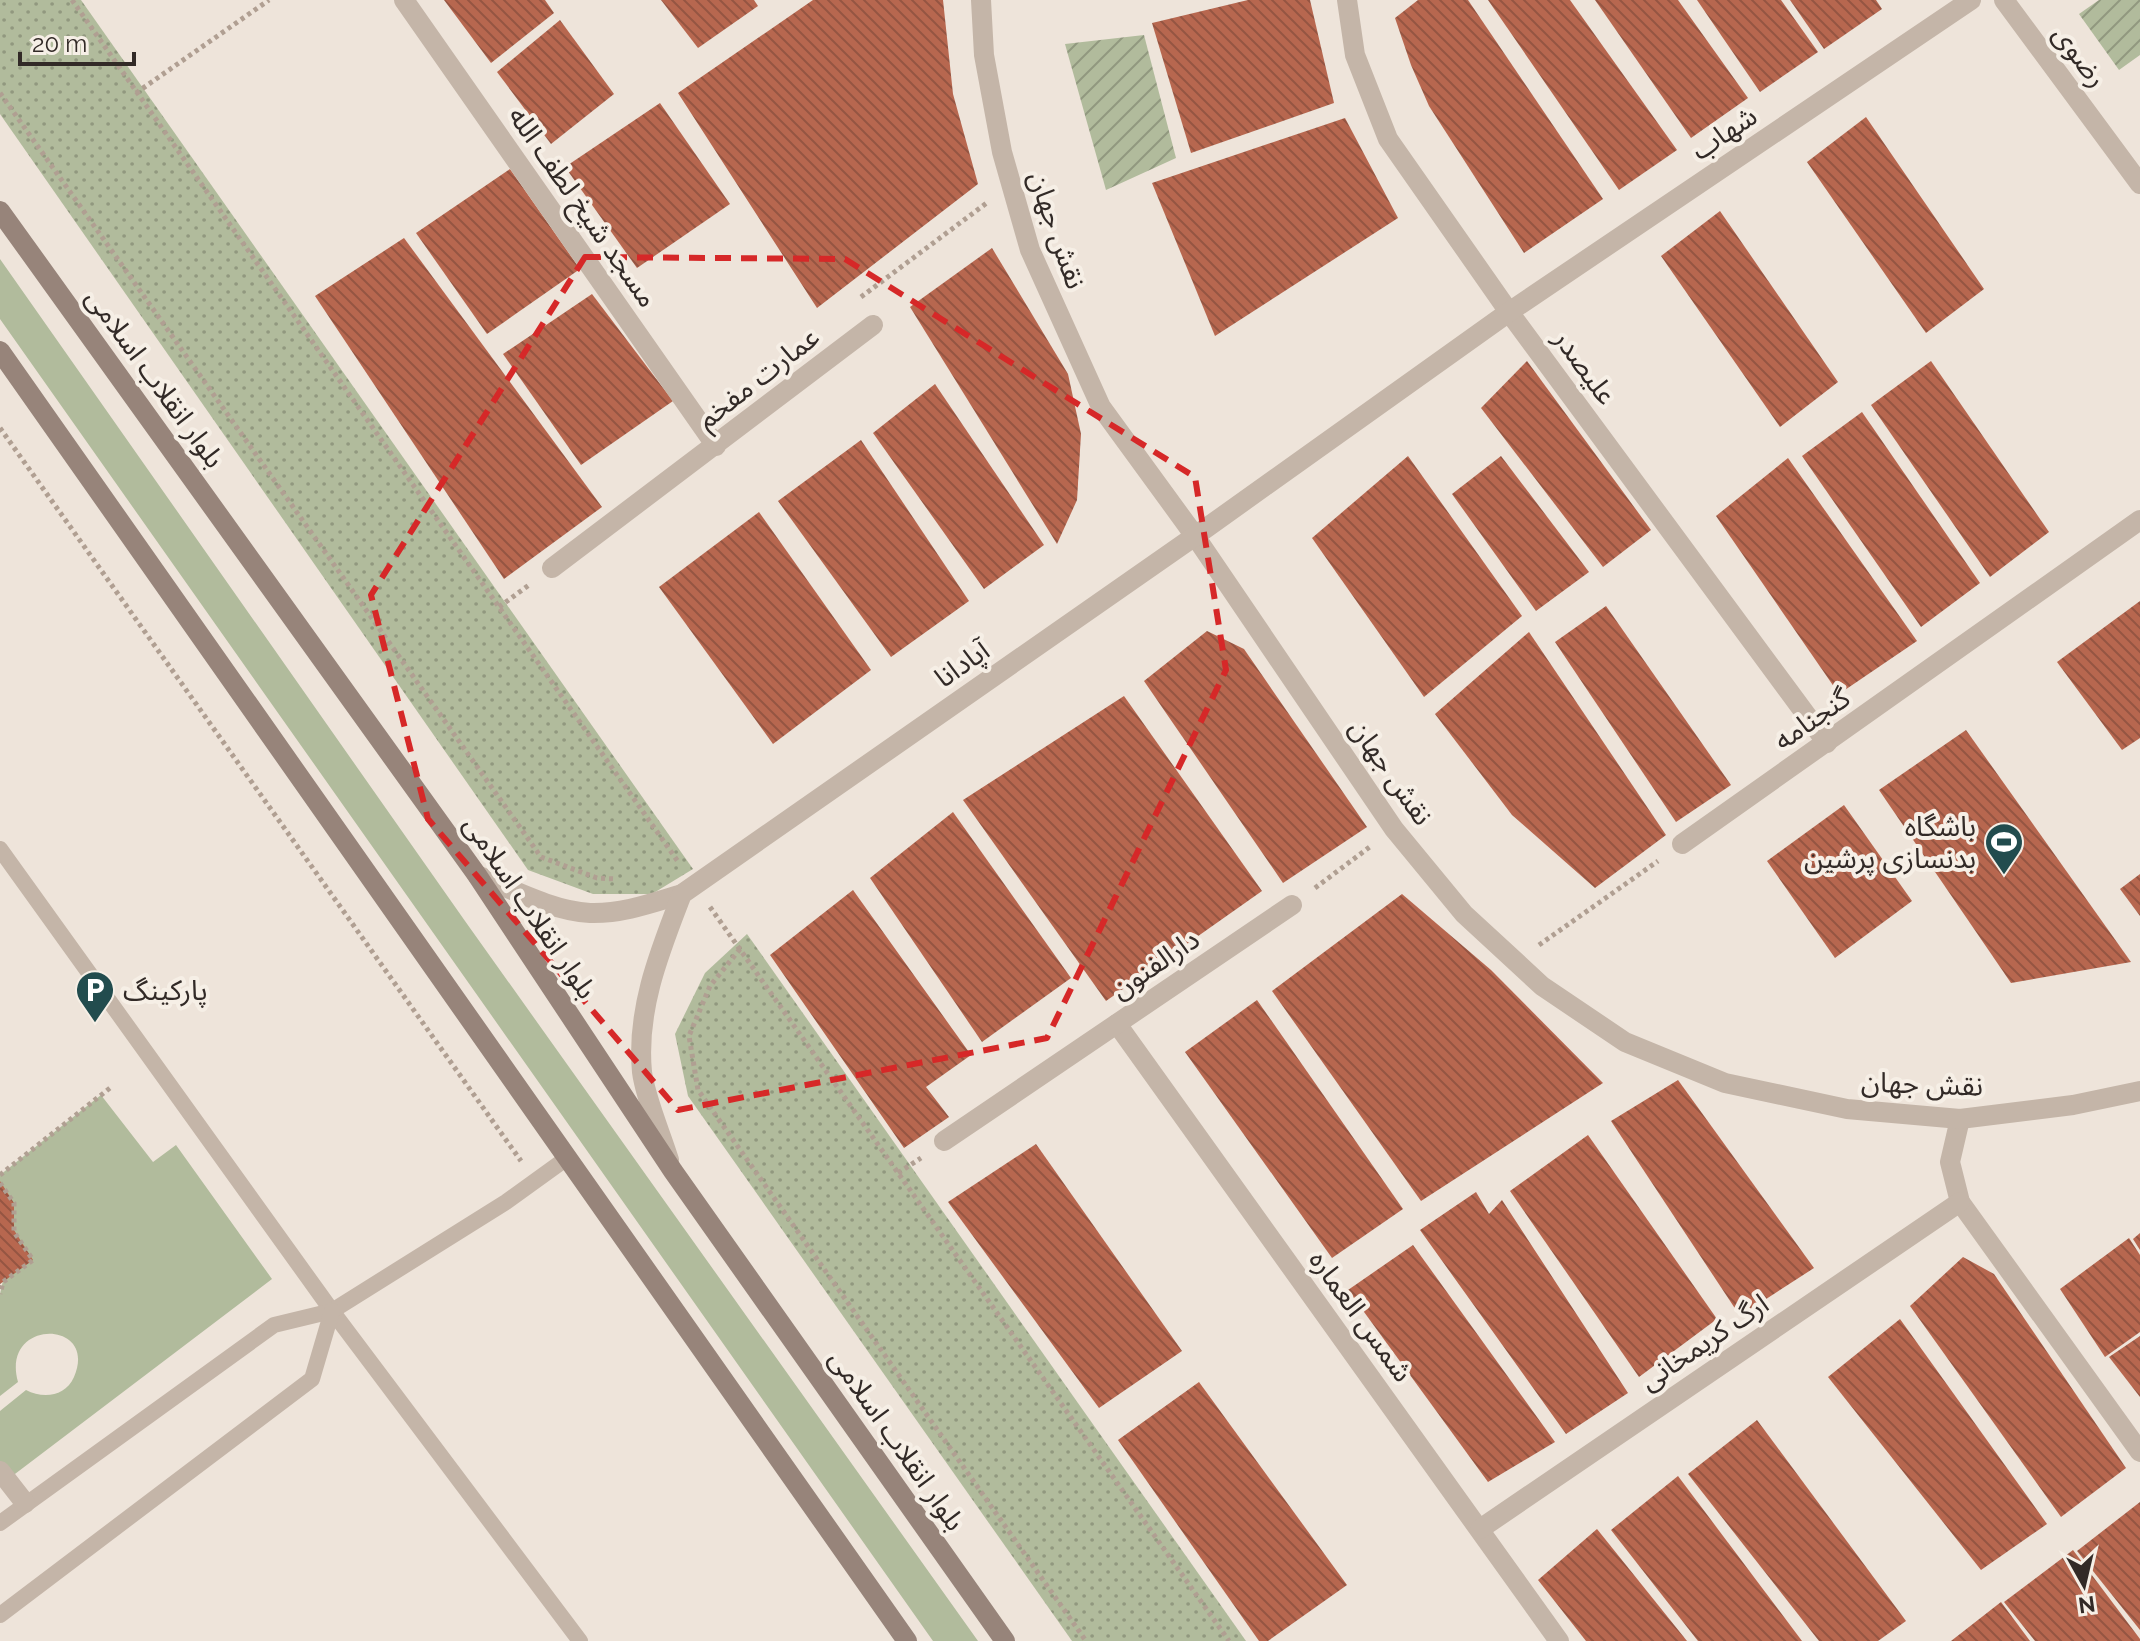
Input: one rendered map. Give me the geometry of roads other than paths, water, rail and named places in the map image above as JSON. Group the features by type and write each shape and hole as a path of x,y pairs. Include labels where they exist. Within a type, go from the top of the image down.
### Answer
{"main road":[{"name":"بلوار انقلاب اسلامی","path":"0,211 477,875 673,1171 1005,1641"},
{"path":"0,351 907,1641"}],"street":[{"name":"مسجد شیخ لطف الله","path":"404,0 716,446"},
{"name":"نقش جهان","path":"981,0 984,55 1011,185 1030,250 1101,407 1195,536 1394,829 1464,914 1542,986 1625,1042 1725,1083 1847,1109 1960,1119 2073,1105 2140,1091"},
{"name":"علیصدر","path":"1347,0 1355,55 1388,139 1509,312 1827,743"},
{"name":"شهاب","path":"1509,312 1971,0"},
{"name":"رضوی","path":"2004,0 2140,184"},
{"name":"آپادانا","path":"477,875 552,904 589,913 627,910 688,890 1195,536 1509,312"},
{"name":"عمارت مفخم","path":"552,568 873,325"},
{"name":"گنجنامه","path":"1682,844 2140,520"},
{"path":"673,1171 642,1073 643,1012 659,953 688,890"},
{"name":"دارالفنون","path":"944,1141 1292,905"},
{"name":"شمس العماره","path":"1117,1024 1559,1641"},
{"path":"1960,1119 1950,1162 1960,1202 2140,1452"},
{"name":"ارگ کریمخانی","path":"1480,1529 1960,1202"},
{"path":"0,1471 25,1503"}],"lane":[{"path":"0,849 332,1311 580,1641"},
{"path":"0,1523 274,1325 332,1311 506,1202 567,1158"},
{"path":"0,1615 312,1379 332,1311"}],"place":[{"name":"باشگاه بدنسازی پرشین","path":"2004,876"},
{"name":"پارکینگ","path":"95,1024"}]}
